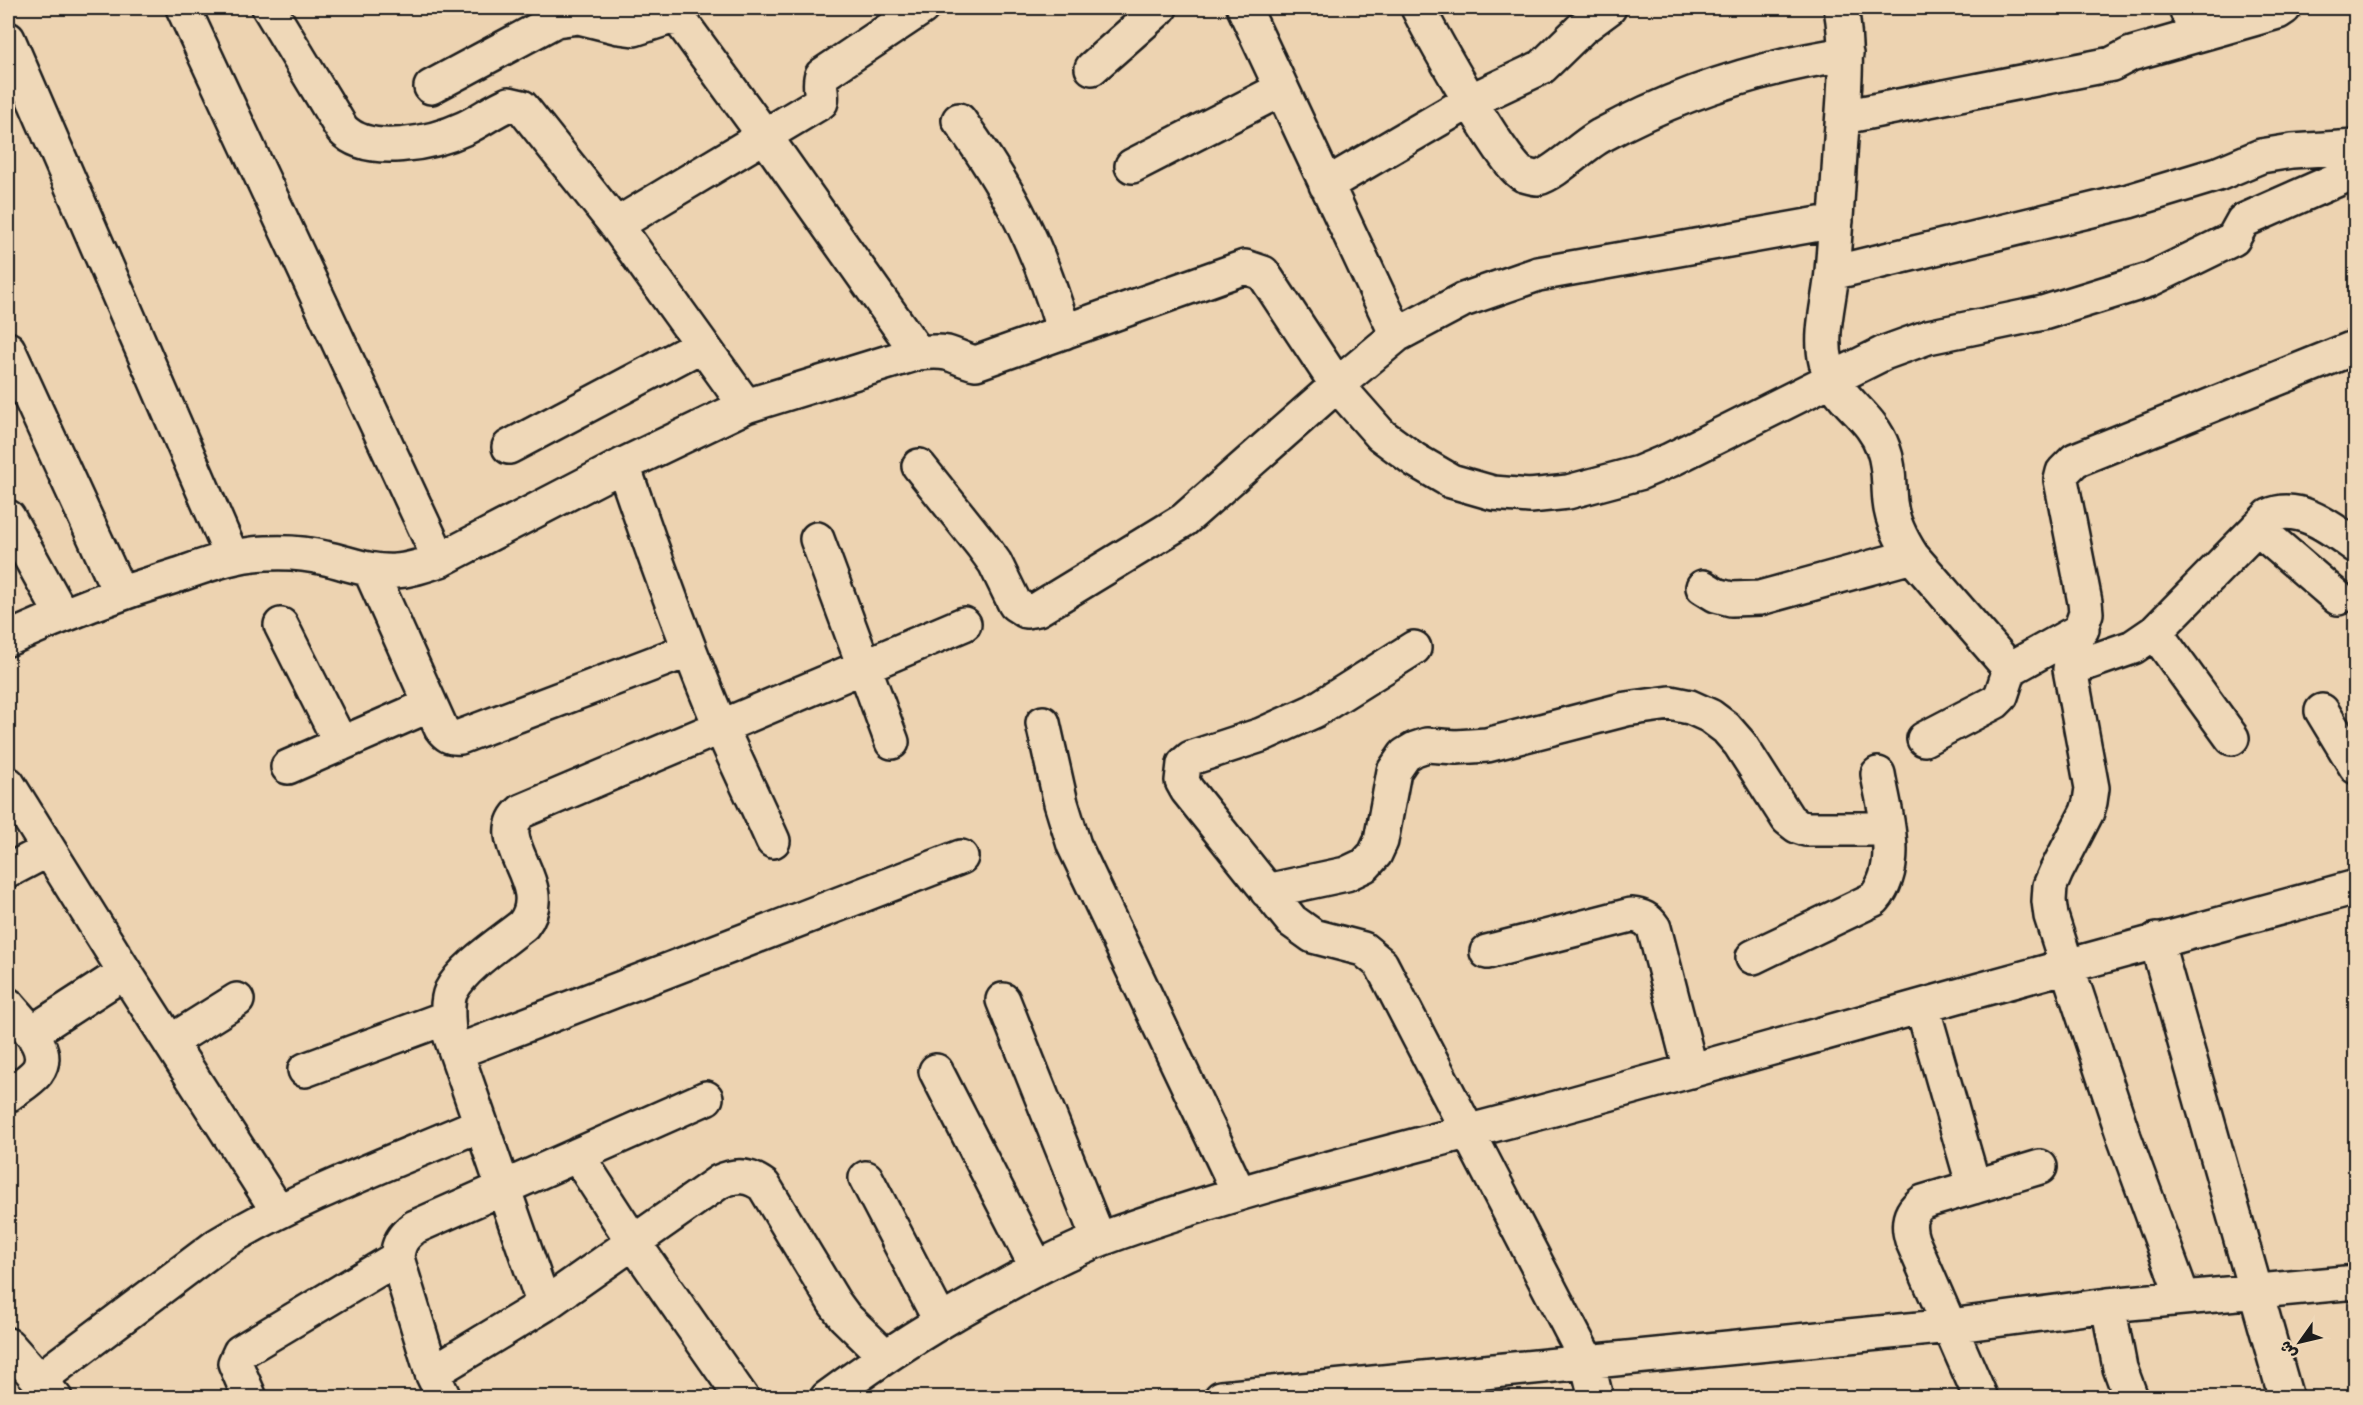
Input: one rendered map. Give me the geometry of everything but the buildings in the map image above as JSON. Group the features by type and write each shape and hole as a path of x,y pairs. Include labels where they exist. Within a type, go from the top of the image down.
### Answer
{"street":[{"path":"183,8 440,560"},
{"path":"269,8 342,129 354,139 362,142 394,144 440,137 472,124 503,107 516,105 527,112 616,225 746,406"},
{"path":"616,225 820,102 822,96 819,80 822,75 922,8"},
{"path":"1092,68 1160,8"},
{"path":"1244,8 1398,335"},
{"path":"1326,185 1470,101 1542,67 1582,28 1610,8"},
{"path":"1841,8 1846,54 1836,221 1824,340 1826,360 1832,379 1840,393 1874,430 1882,447 1888,464 1893,520 1901,539 1912,556 2010,669"},
{"path":"1843,117 2112,64 2191,21 2278,12 2284,8"},
{"path":"1424,11 1470,101 1510,162 1521,175 1537,178 1552,171 1596,138 1689,94 1765,69 1798,61 1846,54"},
{"path":"432,87 556,20 579,17 634,29 674,17 684,25 764,135 918,353"},
{"path":"8,39 232,557"},
{"path":"1132,166 1282,89"},
{"path":"959,120 988,159 1012,199 1033,242 1064,332"},
{"path":"1832,273 2129,201 2218,174 2261,156 2292,151 2355,147"},
{"path":"8,639 120,593 232,557 265,553 297,553 370,570 395,571 420,567 440,560 623,465 746,406 918,353 934,351 976,363 1245,267 1254,268 1263,273 1337,384 1381,435 1415,460 1452,481 1493,493 1530,496 1568,492 1639,473 1670,460 1884,352 1928,337 2043,313 2149,280 2233,239 2243,221 2345,176 2355,168"},
{"path":"919,466 995,563 1015,604 1026,610 1038,609 1184,520 1337,384 1398,335 1463,300 1538,274 1836,221"},
{"path":"509,447 702,345"},
{"path":"2183,1298 2124,1137 2051,916 2050,886 2087,812 2092,788 2070,669 2074,648 2086,612 2085,602 2061,480 2068,465 2355,347"},
{"path":"8,349 120,593"},
{"path":"623,465 689,650 773,842"},
{"path":"2070,669 2133,646 2155,632 2269,516 2279,511 2315,520 2355,546"},
{"path":"8,517 62,615"},
{"path":"2257,528 2338,598"},
{"path":"817,539 892,742"},
{"path":"1703,587 1716,595 1731,599 1760,598 1912,556"},
{"path":"370,570 430,705 446,735 460,737 689,650"},
{"path":"544,1305 449,1032 448,1017 450,992 463,974 524,925 531,915 534,898 510,834 514,818 522,811 964,624"},
{"path":"281,625 340,744"},
{"path":"1924,739 1995,702 2001,696 2010,669 2082,629"},
{"path":"2155,632 2232,738"},
{"path":"1414,648 1314,711 1261,735 1191,758 1184,764 1182,781 1292,921 1313,936 1363,949 1381,964 1587,1361 1596,1398"},
{"path":"1267,891 1346,874 1365,865 1376,854 1381,841 1394,771 1405,755 1415,749 1426,745 1456,747 1487,745 1626,709 1670,703 1690,707 1710,716 1726,728 1740,744 1788,819 1797,826 1815,830 1887,829"},
{"path":"288,767 430,705"},
{"path":"2322,711 2355,767"},
{"path":"1043,723 1061,803 1074,845 1239,1193"},
{"path":"1753,957 1874,899 1882,890 1890,866 1887,829 1878,774"},
{"path":"8,784 124,972 278,1211"},
{"path":"8,872 48,850"},
{"path":"456,1052 961,856"},
{"path":"828,1397 940,1320 1037,1268 1099,1240 1239,1193 1468,1133 2156,940 2355,887"},
{"path":"1486,952 1631,915 1641,916 1654,928 1691,1071"},
{"path":"2156,940 2286,1398"},
{"path":"31,1033 124,972"},
{"path":"170,1042 237,1000"},
{"path":"1003,1000 1099,1240"},
{"path":"8,1005 40,1045 42,1056 41,1065 36,1073 8,1095"},
{"path":"1922,1006 1974,1187"},
{"path":"305,1070 448,1017"},
{"path":"936,1071 1037,1268"},
{"path":"706,1098 415,1227 404,1235 398,1247 397,1258 438,1385 544,1305 719,1182 737,1176 756,1180 770,1194 834,1302 845,1317 885,1356"},
{"path":"8,1345 47,1388 218,1245 278,1211 481,1124"},
{"path":"577,1155 634,1243 742,1398"},
{"path":"1981,1398 1912,1240 1909,1223 1911,1214 1923,1202 2040,1167"},
{"path":"866,1178 940,1320"},
{"path":"250,1398 235,1363 240,1352 397,1258"},
{"path":"1221,1398 1316,1394 1587,1361 1950,1326 2108,1305 2257,1291 2353,1290"},
{"path":"2108,1305 2120,1368 2130,1398"}]}
